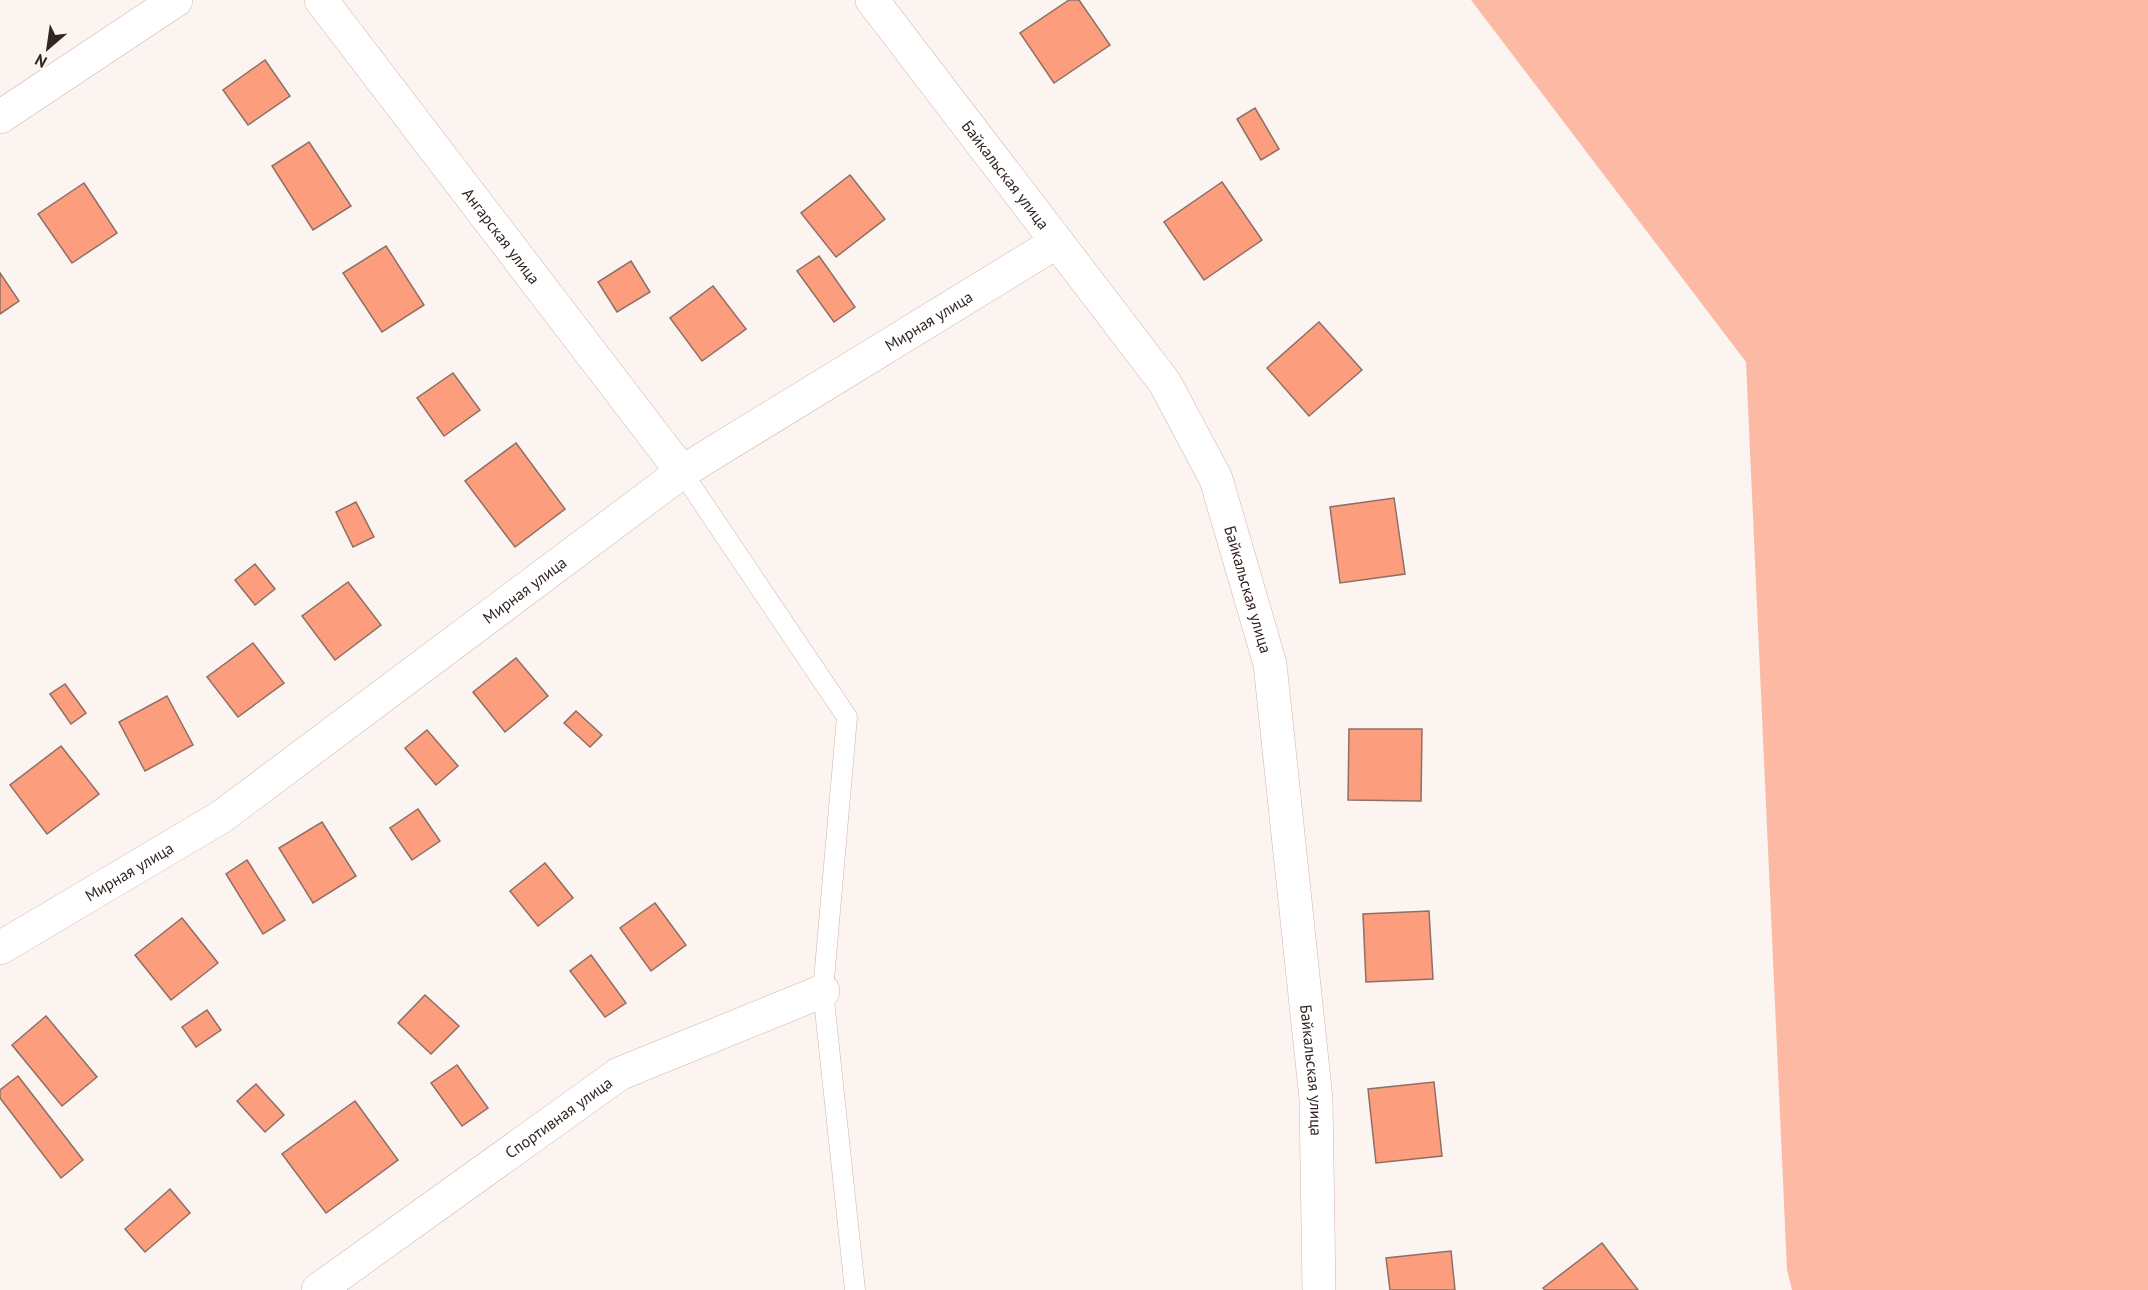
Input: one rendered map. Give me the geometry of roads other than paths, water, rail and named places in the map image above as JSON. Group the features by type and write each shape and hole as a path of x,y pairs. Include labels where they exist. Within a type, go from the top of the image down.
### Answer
{"street":[{"path":"0,117 176,0"},
{"name":"Ангарская улица","path":"321,0 682,472"},
{"name":"Байкальская улица","path":"872,0 1165,383 1215,479 1270,664 1316,1099 1319,1290"},
{"name":"Мирная улица","path":"0,948 220,817 682,472 1057,242"},
{"name":"Спортивная улица","path":"318,1290 619,1074 823,991"}],"lane":[{"path":"682,472 847,717 823,991 855,1290"}]}
